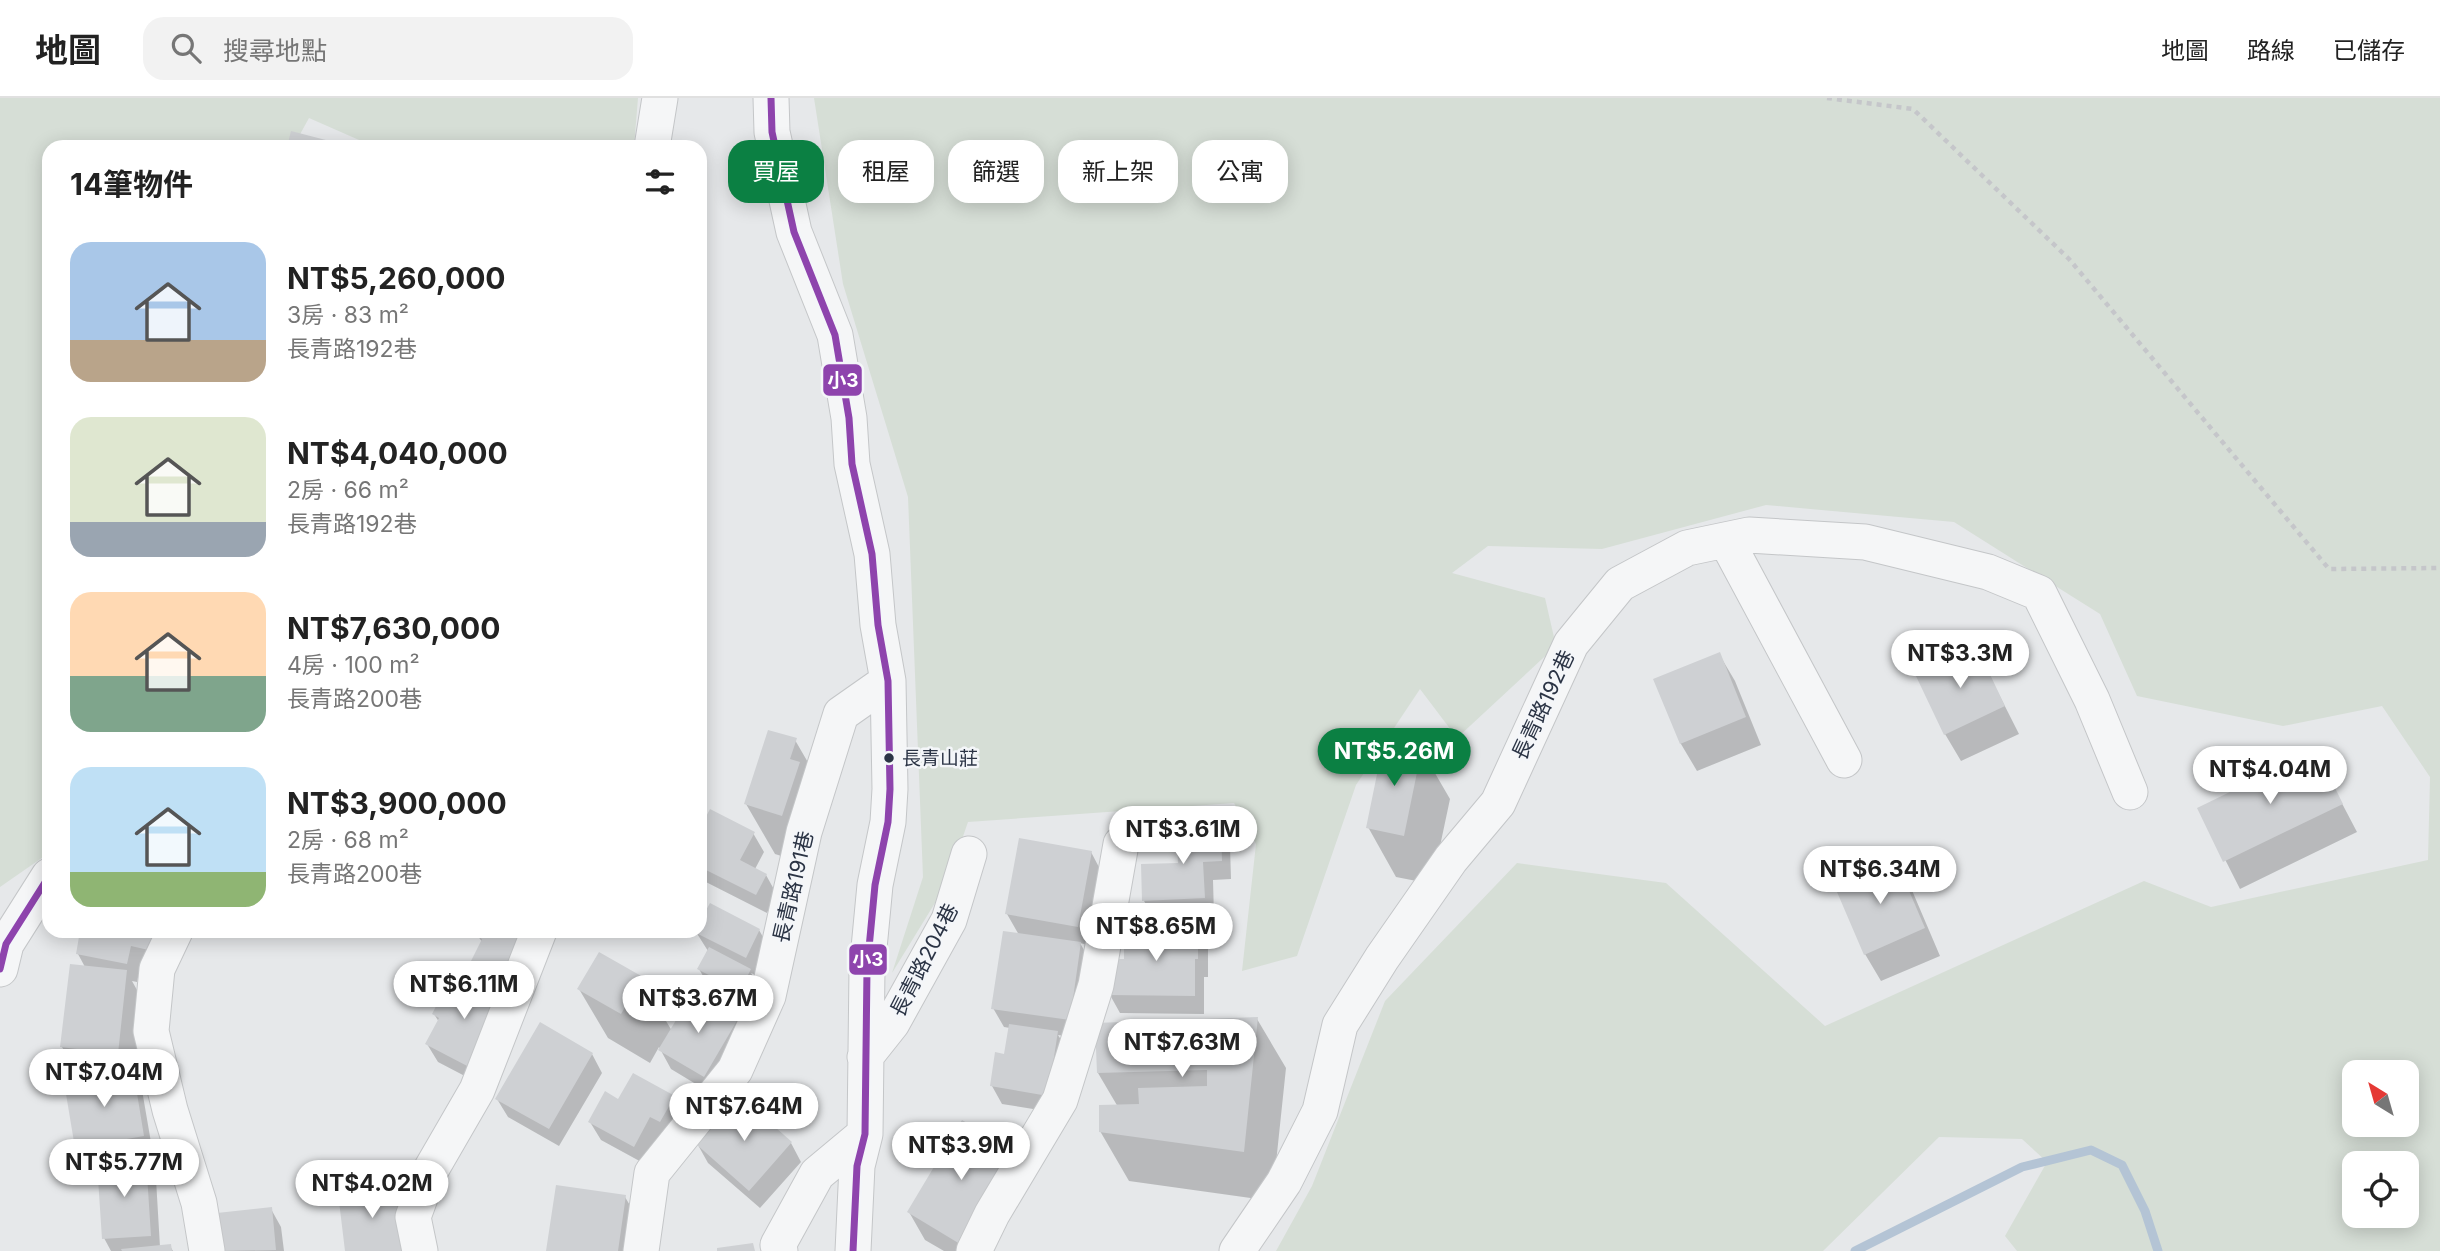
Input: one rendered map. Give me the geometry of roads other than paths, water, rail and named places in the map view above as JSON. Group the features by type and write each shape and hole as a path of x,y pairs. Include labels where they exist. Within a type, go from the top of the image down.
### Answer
{"street":[{"path":"653,140 660,98"},
{"path":"771,98 772,132 794,232 835,335 849,418 852,464 872,554 878,625 888,681 888,822 876,885 867,969 865,1134 857,1166 853,1251"},
{"name":"長青路192巷","path":"1237,1251 1284,1182 1320,1111 1340,1025 1382,958 1451,859 1498,803 1571,644 1620,584 1687,548 1749,535 1866,542 1989,572 2039,593 2092,700 2130,792"},
{"path":"1726,540 1844,760"},
{"name":"長青路191巷","path":"641,1251 652,1173 734,1070 768,996 804,832 841,714 888,681"},
{"path":"974,1251 992,1214 1060,1100 1096,985 1121,845"},
{"name":"長青路204巷","path":"865,1058 892,1023 949,920 969,855"},
{"path":"0,969 6,944 42,887"},
{"path":"172,938 158,969 151,1031 170,1110 199,1203 207,1251"},
{"path":"420,1251 413,1217 429,1173 477,1090 536,938"},
{"path":"780,1251 778,1245 817,1174 865,1134"}],"waterway":[{"path":"1855,1251 2022,1167 2091,1150 2122,1165 2145,1211 2158,1251"}],"place":[{"name":"長青山莊","path":"889,758"}]}
